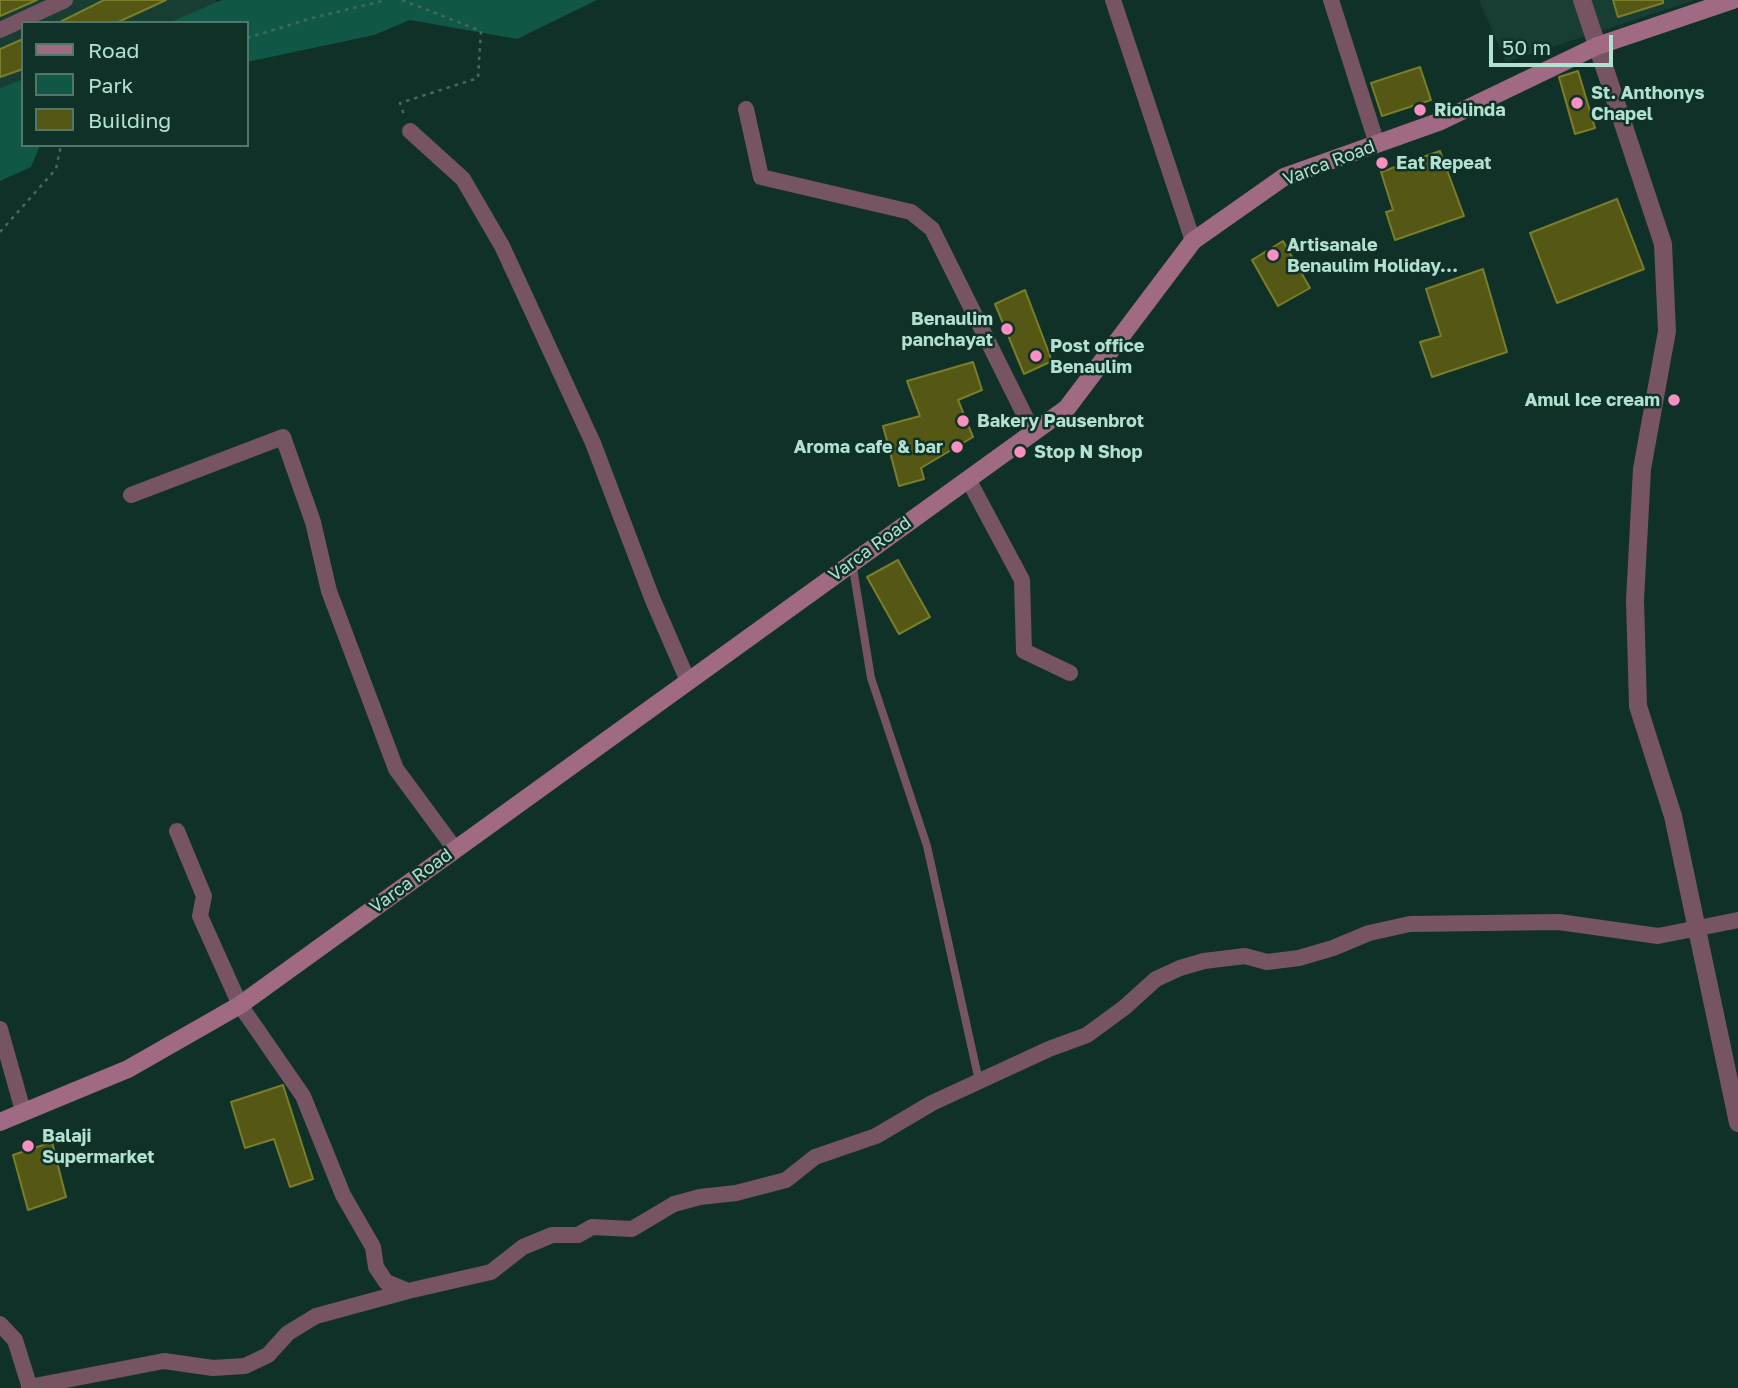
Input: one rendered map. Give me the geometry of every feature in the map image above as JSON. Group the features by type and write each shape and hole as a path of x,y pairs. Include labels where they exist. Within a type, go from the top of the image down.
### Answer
{"main road":[{"name":"Varca Road","path":"0,1122 128,1069 240,1005 1067,408 1193,241 1284,177 1441,121 1597,46 1733,0"}],"street":[{"path":"0,30 65,0"},
{"path":"1113,0 1193,241"},
{"path":"1331,0 1377,144"},
{"path":"1582,0 1663,244 1667,331 1642,469 1635,600 1638,706 1673,816 1738,1123"},
{"path":"746,108 761,177 911,212 932,229 1033,432"},
{"path":"410,131 463,179 502,246 593,443 652,598 688,681"},
{"path":"131,495 283,437 313,522 329,592 396,769 454,849"},
{"path":"968,479 1022,580 1024,651 1069,673"},
{"path":"177,831 204,895 200,916 240,1005 303,1096 343,1195 373,1247 376,1267 386,1282 408,1291"},
{"path":"0,1324 15,1340 29,1388 164,1362 213,1368 245,1366 268,1355 288,1333 316,1316 491,1272 523,1247 552,1235 578,1235 592,1227 632,1229 674,1204 700,1197 736,1193 786,1180 814,1157 876,1136 932,1103 1049,1049 1087,1035 1125,1007 1156,979 1180,968 1204,961 1245,956 1268,962 1299,958 1369,933 1409,924 1559,922 1658,936 1738,920"},
{"path":"0,1029 23,1111"}],"lane":[{"path":"852,562 871,678 927,846 979,1081"}],"path":[{"path":"248,38 312,18 386,0"},
{"path":"402,0 481,31 478,78 400,103 410,131"},
{"path":"0,233 57,169 61,147"}],"shaded area":[{"path":"0,0 216,0 217,4 173,21 21,21 21,80 0,88"},
{"path":"1479,0 1695,0 1506,62"}],"green space":[{"path":"222,0 597,0 517,39 410,20 374,35 248,62 248,21 173,21"},
{"path":"21,80 21,147 39,147 31,167 0,181 0,88"}],"building":[{"path":"0,0 37,0 0,16"},
{"path":"104,0 166,0 120,21 62,21"},
{"path":"1613,0 1663,0 1663,3 1618,17"},
{"path":"21,40 21,70 0,77 0,49"},
{"path":"1420,67 1431,100 1382,116 1371,83"},
{"name":"St. Anthonys Chapel","path":"1578,71 1595,128 1575,134 1559,77"},
{"path":"1440,151 1464,216 1395,240 1386,212 1393,210 1381,172"},
{"path":"1617,199 1644,269 1557,303 1530,233"},
{"path":"1283,241 1310,288 1278,306 1252,260"},
{"path":"1483,269 1507,352 1432,377 1420,342 1441,336 1426,289"},
{"path":"1025,290 1052,361 1024,374 995,304"},
{"path":"973,362 982,390 958,400 973,437 921,468 924,479 899,486 883,426 920,416 907,381"},
{"path":"898,560 930,617 899,634 867,577"},
{"path":"283,1085 313,1179 290,1187 274,1139 245,1148 231,1102"},
{"path":"52,1142 66,1197 28,1210 13,1155"}],"place":[{"name":"St. Anthonys Chapel","path":"1577,103"},
{"name":"Riolinda","path":"1420,110"},
{"name":"Eat Repeat","path":"1382,163"},
{"name":"Artisanale Benaulim Holiday…","path":"1273,255"},
{"name":"Benaulim panchayat","path":"1007,329"},
{"name":"Post office Benaulim","path":"1036,356"},
{"name":"Amul Ice cream","path":"1674,400"},
{"name":"Bakery Pausenbrot","path":"963,421"},
{"name":"Aroma cafe & bar","path":"957,447"},
{"name":"Stop N Shop","path":"1020,452"},
{"name":"Balaji Supermarket","path":"28,1146"}]}
